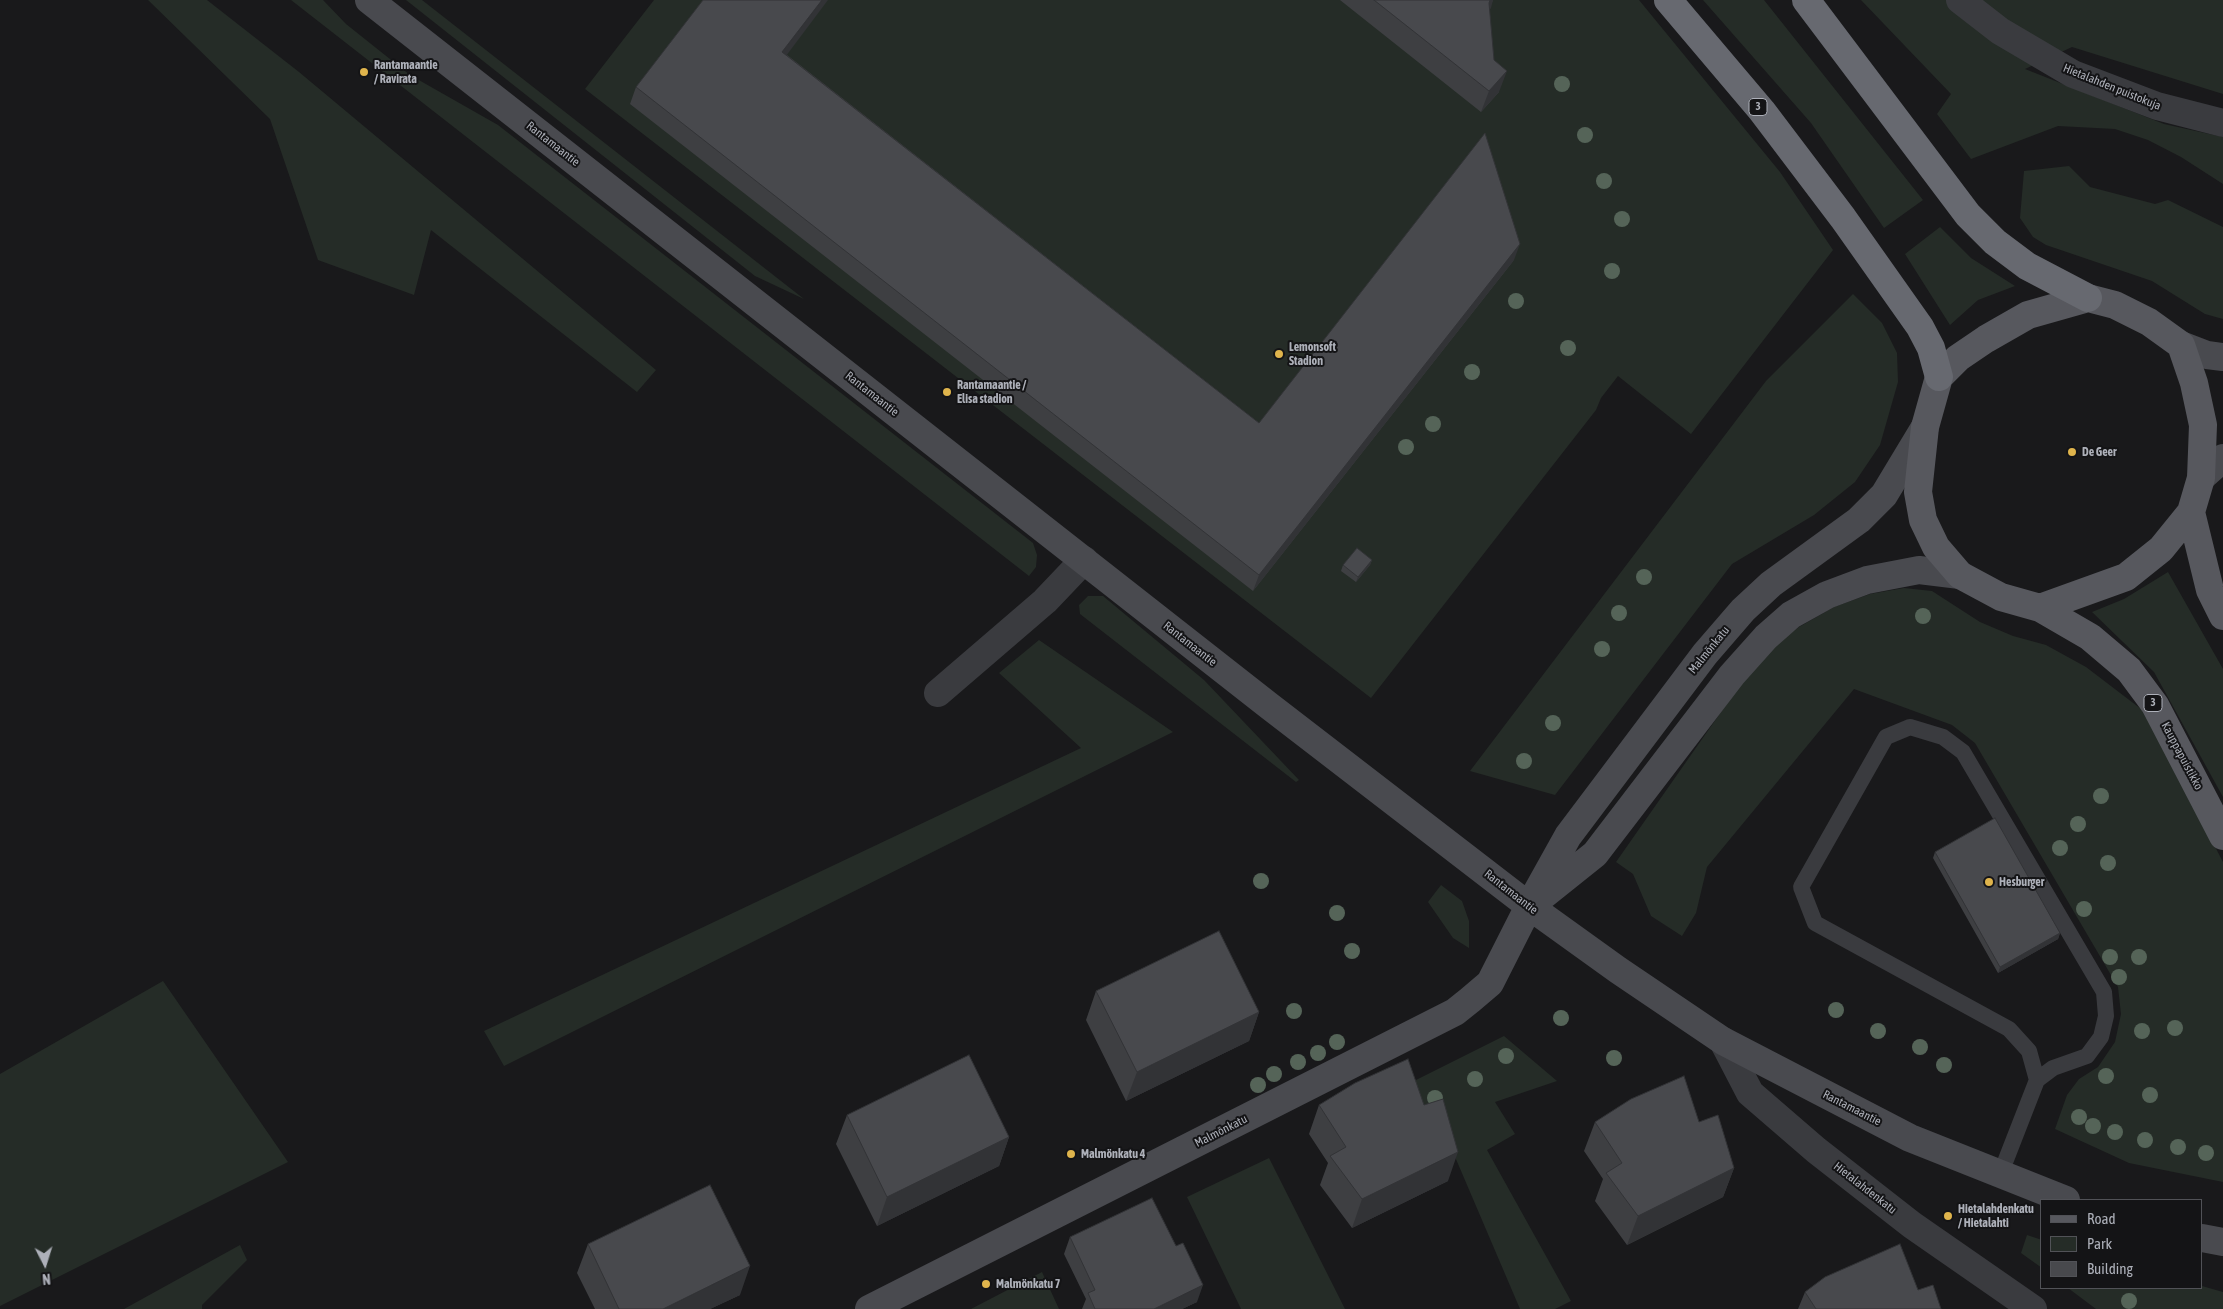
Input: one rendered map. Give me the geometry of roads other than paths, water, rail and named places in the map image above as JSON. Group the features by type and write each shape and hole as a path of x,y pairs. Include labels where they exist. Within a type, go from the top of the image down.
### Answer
{"highway":[{"name":"3","path":"1668,0 1762,111 1843,218 1920,327 1931,348 1940,377"},
{"path":"1806,0 1968,215 1995,242 2027,266 2088,298"}],"main road":[{"name":"Rantamaantie","path":"369,0 1529,906 1618,970 1723,1041 1910,1138 2063,1199"},
{"path":"2088,298 2115,305 2141,318 2181,344 2208,355 2223,357"},
{"name":"3","path":"2040,608 2001,597 1960,575 1936,547 1923,520 1918,492 1925,427 1940,377 1965,353 2028,315 2088,298"},
{"path":"2040,608 2126,577 2161,549 2191,512 2201,478 2203,425 2194,383 2181,344"},
{"name":"Malmönkatu","path":"869,1309 1455,1012 1490,983 1529,906 1568,836 1705,654 1743,610 1771,584 1859,520 1884,495 1925,427"},
{"path":"2201,478 2223,458"},
{"path":"2191,512 2210,590 2223,616"},
{"name":"Malmönkatu","path":"1529,906 1595,854 1732,675 1766,636 1791,615 1827,595 1867,580 1919,570 1960,575"},
{"name":"Kauppapuistikko","path":"2040,608 2090,637 2129,670 2155,706 2223,836"},
{"path":"2203,1238 2223,1242"}],"street":[{"name":"Hietalahden puistokuja","path":"1960,0 2000,31 2073,74 2157,106 2223,123"},
{"path":"938,693 1045,601 1084,560"},
{"name":"Hietalahdenkatu","path":"1723,1041 1750,1093 1816,1150 1912,1224 2033,1309"}],"lane":[{"path":"2000,1175 2037,1080 2053,1068 2087,1056 2100,1037 2106,1016 2104,992 1963,752 1942,737 1910,727 1886,737 1801,887 1814,924 2009,1029 2029,1052 2037,1080"}],"place":[{"name":"Rantamaantie / Ravirata","path":"364,72"},
{"name":"Lemonsoft Stadion","path":"1279,354"},
{"name":"Rantamaantie / Elisa stadion","path":"947,392"},
{"name":"De Geer","path":"2072,452"},
{"name":"Hesburger","path":"1989,882"},
{"name":"Malmönkatu 4","path":"1071,1154"},
{"name":"Hietalahdenkatu / Hietalahti","path":"1948,1216"},
{"name":"Malmönkatu 7","path":"986,1284"}]}
